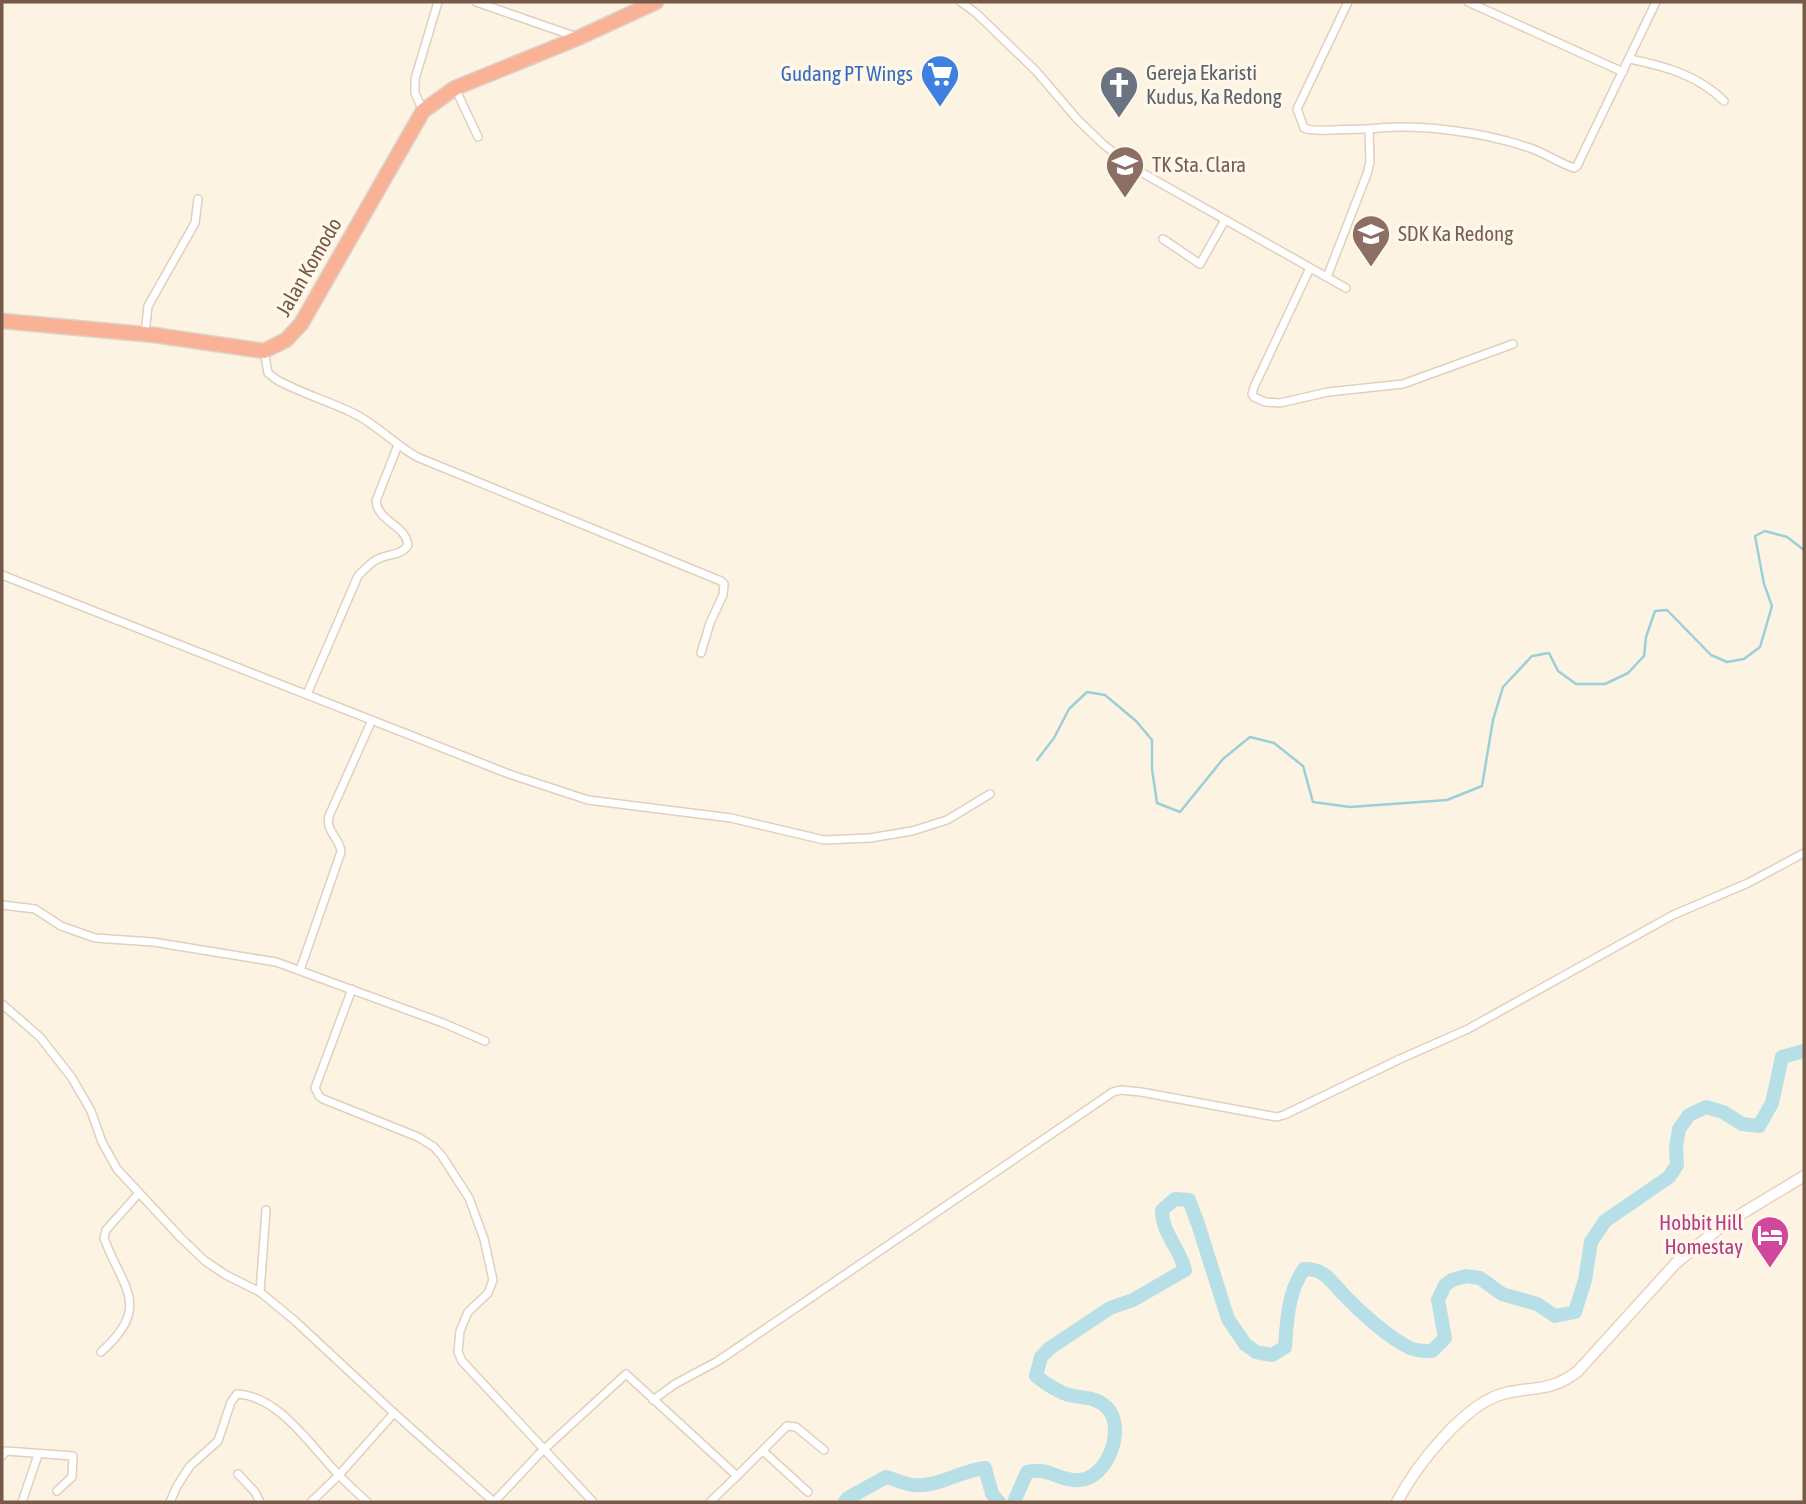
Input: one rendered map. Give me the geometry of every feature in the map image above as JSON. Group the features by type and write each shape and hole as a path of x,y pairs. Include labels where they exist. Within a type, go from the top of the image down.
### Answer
{"highway":[{"name":"Jalan Komodo","path":"264,351 293,334 423,111 455,88 578,38 656,2"},
{"path":"2,321 145,334 264,351"}],"street":[{"path":"423,111 415,93 415,79 438,2"},
{"path":"476,2 578,38"},
{"path":"961,2 1036,71 1078,120 1104,145 1139,171 1346,288"},
{"path":"1348,2 1297,109 1304,128 1313,132 1338,128 1369,131 1395,126 1425,128 1508,141 1574,168 1656,2"},
{"path":"1468,2 1623,72"},
{"path":"1630,59 1671,68 1708,88 1724,101"},
{"path":"455,88 478,137"},
{"path":"1327,277 1370,162 1369,131"},
{"path":"145,334 149,304 195,223 198,199"},
{"path":"1163,239 1200,264 1225,220"},
{"path":"1310,268 1252,391 1254,397 1265,402 1285,402 1328,392 1404,384 1513,345"},
{"path":"264,351 267,368 277,380 354,413 417,457 721,581 724,584 723,595 710,623 701,653"},
{"path":"307,694 358,576 378,559 403,552 408,545 405,533 376,507 398,445"},
{"path":"2,575 509,774 588,800 731,818 824,839 870,838 912,831 947,820 990,794"},
{"path":"300,970 341,852 329,829 329,816 372,720"},
{"path":"653,1400 675,1384 718,1361 1112,1092 1141,1092 1284,1115 1468,1029 1673,915 1748,883 1804,853"},
{"path":"2,905 36,909 61,926 95,938 153,942 276,962 485,1041"},
{"path":"352,989 315,1088 317,1093 323,1099 418,1137 442,1156 469,1198 493,1272 488,1293 468,1312 460,1331 458,1352 462,1361 593,1502"},
{"path":"2,1004 40,1037 72,1078 91,1111 102,1142 117,1169 205,1261 260,1292 294,1320 494,1502 543,1450 623,1375 628,1376 737,1476"},
{"path":"1397,1502 1411,1475 1453,1428 1492,1398 1507,1393 1552,1387 1564,1382 1578,1371 1675,1263 1723,1226 1804,1176"},
{"path":"101,1352 121,1328 131,1302 129,1291 104,1238 106,1230 139,1193"},
{"path":"260,1292 266,1210"},
{"path":"170,1502 190,1466 218,1441 231,1402 237,1394 252,1397 285,1416 367,1502"},
{"path":"311,1502 394,1413"},
{"path":"710,1502 782,1429 791,1425 824,1450"},
{"path":"2,1456 6,1451 74,1457 72,1477 57,1491"},
{"path":"763,1451 808,1492"},
{"path":"22,1502 38,1455"},
{"path":"238,1474 252,1488 260,1502"}],"waterway":[{"path":"1037,760 1054,738 1069,709 1087,692 1105,695 1136,721 1152,740 1152,769 1157,803 1180,812 1223,759 1250,737 1274,743 1303,766 1313,802 1350,807 1447,800 1482,786 1493,720 1503,687 1532,656 1549,653 1558,671 1576,684 1605,684 1628,673 1644,656 1646,637 1655,611 1667,610 1711,655 1727,662 1744,659 1760,647 1772,606 1764,584 1755,536 1765,531 1787,537 1804,550"},
{"path":"1014,1502 1027,1472 1041,1471 1066,1479 1080,1480 1098,1471 1111,1452 1115,1430 1109,1410 1096,1400 1069,1395 1051,1387 1036,1376 1041,1357 1050,1348 1110,1308 1133,1300 1185,1270 1163,1219 1162,1210 1175,1199 1189,1200 1228,1319 1245,1344 1256,1352 1272,1355 1285,1347 1291,1296 1304,1269 1318,1271 1327,1277 1366,1317 1402,1344 1415,1350 1432,1351 1445,1338 1438,1300 1445,1285 1466,1276 1480,1278 1502,1294 1537,1304 1555,1316 1575,1312 1585,1280 1591,1242 1605,1221 1669,1177 1677,1165 1679,1129 1689,1115 1706,1107 1723,1112 1742,1124 1759,1126 1772,1103 1782,1057 1804,1051"},
{"path":"845,1502 886,1477 922,1485 985,1468 992,1494 999,1502"}],"place":[{"name":"Gudang PT Wings","path":"940,108"},
{"name":"Gereja Ekaristi Kudus, Ka Redong","path":"1119,119"},
{"name":"TK Sta. Clara","path":"1125,199"},
{"name":"SDK Ka Redong","path":"1371,268"},
{"name":"Hobbit Hill Homestay","path":"1770,1269"}]}
